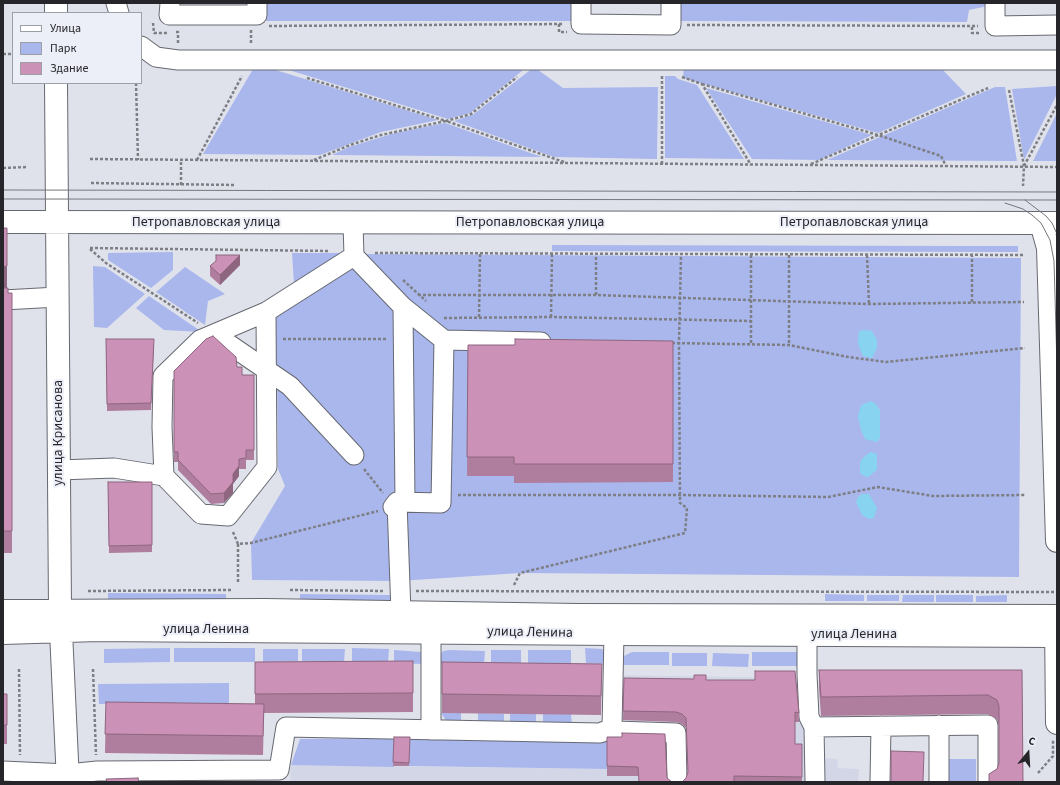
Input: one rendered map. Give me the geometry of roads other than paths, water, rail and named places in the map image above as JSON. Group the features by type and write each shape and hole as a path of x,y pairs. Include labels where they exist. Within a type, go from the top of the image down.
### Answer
{"main road":[{"name":"улица Крисанова","path":"56,84 60,621 68,778"},
{"name":"Петропавловская улица","path":"3,222 1049,223"},
{"path":"1049,223 1048,248 1057,541"},
{"name":"улица Ленина","path":"3,633 60,621 265,610 401,614 1056,622"},
{"name":"улица Ленина","path":"3,611 106,630 807,634 1056,622"},
{"path":"1055,730 1056,622"}],"street":[{"path":"170,3 170,15 257,15 257,3"},
{"path":"582,3 581,24 671,25 671,3"},
{"path":"995,3 995,26 1057,25"},
{"path":"142,47 156,57 178,60 1057,60"},
{"path":"353,223 354,254 403,307 444,340 553,342"},
{"path":"164,476 162,376 200,340 266,312 354,254"},
{"path":"3,300 58,297"},
{"path":"401,614 398,504 404,339 403,307"},
{"path":"59,470 114,468 164,476 201,514 228,516 267,467 266,312"},
{"path":"214,334 266,372 290,386 354,456"},
{"path":"398,504 441,503 444,340"},
{"path":"431,632 431,730"},
{"path":"612,728 614,634"},
{"path":"807,634 810,717 814,726 815,782"},
{"path":"939,782 940,725"},
{"path":"814,726 988,725 988,782"},
{"path":"880,782 881,726"},
{"path":"12,772 68,778 97,771 156,776 279,776 286,727 600,733 612,728"},
{"path":"612,728 615,731 676,733 677,782"}],"tram line":[{"path":"3,190 1057,192"},
{"path":"3,199 1057,200"},
{"path":"1025,200 1046,216 1052,223 1057,234"},
{"path":"1005,203 1023,209 1032,215 1041,223 1050,240 1054,261 1057,366"}]}
